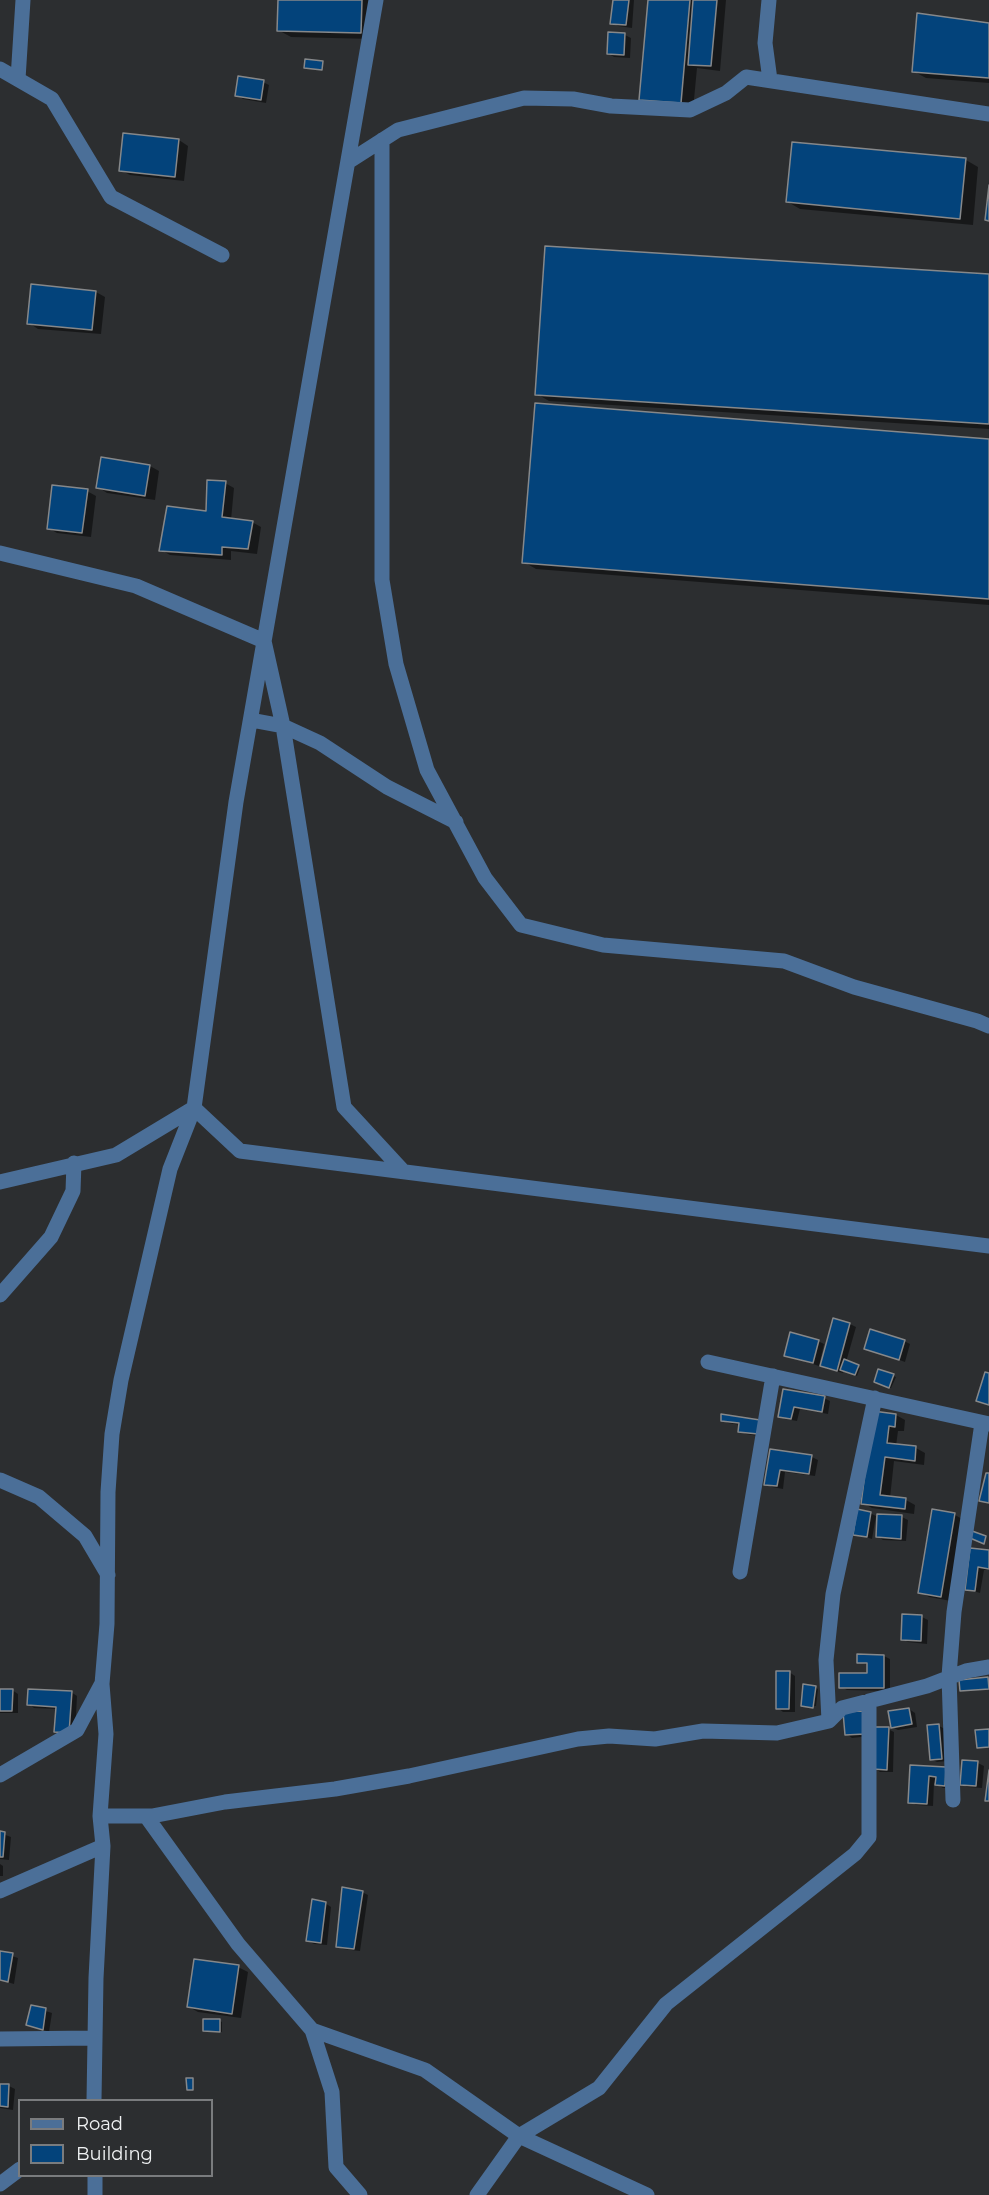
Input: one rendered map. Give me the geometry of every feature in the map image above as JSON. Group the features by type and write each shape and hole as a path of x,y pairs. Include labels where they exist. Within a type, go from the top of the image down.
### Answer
{"street":[{"path":"18,79 23,0"},
{"path":"94,2099 96,1978 103,1846 100,1816 106,1734 102,1684 107,1624 108,1492 112,1434 121,1380 170,1168 194,1108 236,802 376,0"},
{"path":"769,0 765,43 770,80"},
{"path":"0,69 52,99 111,197 222,255"},
{"path":"348,162 398,130 524,98 573,99 611,106 690,110 726,93 746,77 989,114"},
{"path":"382,140 382,579 396,664 427,770 485,878 521,925 603,945 784,961 854,987 989,1026"},
{"path":"0,553 136,586 264,640"},
{"path":"264,640 283,726 345,1107 404,1172"},
{"path":"250,720 283,726 320,743 387,787 456,822"},
{"path":"0,1182 116,1155 194,1108"},
{"path":"194,1108 240,1151 989,1246"},
{"path":"0,1295 51,1237 73,1191 74,1163"},
{"path":"708,1362 985,1423 954,1611 949,1676 953,1800"},
{"path":"740,1572 773,1376"},
{"path":"829,1721 826,1660 833,1594 874,1398"},
{"path":"0,1480 39,1497 85,1536 108,1575"},
{"path":"100,1816 146,1816 335,1789 398,1778 578,1739 609,1736 655,1739 703,1731 777,1733 829,1721 842,1708 927,1686 966,1671 989,1667"},
{"path":"0,1775 77,1730 102,1684"},
{"path":"477,2195 519,2136 599,2088 666,2004 855,1854 869,1837 869,1701"},
{"path":"146,1816 238,1944 312,2030 332,2092 336,2167 360,2195"},
{"path":"0,1891 103,1846"},
{"path":"312,2030 425,2070 519,2136 647,2195"},
{"path":"0,2039 95,2038"},
{"path":"0,2184 18,2170"},
{"path":"95,2177 95,2195"}],"building":[{"path":"278,0 362,0 361,33 277,31"},
{"path":"613,0 629,0 626,25 610,24"},
{"path":"648,0 690,0 681,103 639,100"},
{"path":"693,0 717,0 711,66 688,65"},
{"path":"917,13 989,23 989,78 912,72"},
{"path":"608,32 625,33 624,55 607,54"},
{"path":"305,59 323,61 322,70 304,68"},
{"path":"238,76 264,80 261,100 235,96"},
{"path":"123,133 179,139 175,177 119,171"},
{"path":"792,142 966,158 960,219 786,202"},
{"path":"989,185 989,221 985,220"},
{"path":"545,246 989,274 989,424 535,395"},
{"path":"31,284 96,291 92,330 27,324"},
{"path":"535,403 989,439 989,599 522,563"},
{"path":"101,457 150,465 145,496 96,488"},
{"path":"207,480 226,481 222,517 253,521 248,549 222,547 222,555 159,551 167,506 206,511"},
{"path":"52,485 88,489 82,533 47,529"},
{"path":"833,1318 850,1323 837,1371 820,1366"},
{"path":"870,1329 905,1340 899,1360 864,1349"},
{"path":"790,1332 819,1340 813,1363 784,1356"},
{"path":"844,1359 859,1365 855,1375 840,1370"},
{"path":"878,1369 894,1374 889,1388 874,1382"},
{"path":"985,1372 989,1373 989,1405 976,1401"},
{"path":"783,1389 825,1396 822,1412 794,1407 791,1419 778,1417"},
{"path":"873,1411 896,1414 895,1427 889,1426 887,1443 916,1446 915,1461 885,1457 880,1495 906,1498 905,1509 861,1504"},
{"path":"721,1414 760,1420 758,1434 738,1432 739,1423 721,1421"},
{"path":"770,1449 812,1455 809,1474 780,1470 777,1486 764,1485"},
{"path":"986,1473 989,1473 989,1503 979,1501"},
{"path":"857,1509 871,1512 867,1537 853,1535"},
{"path":"932,1509 955,1513 941,1597 918,1593"},
{"path":"877,1514 902,1515 901,1539 876,1537"},
{"path":"972,1531 986,1536 984,1544 970,1538"},
{"path":"970,1548 989,1550 989,1569 978,1567 975,1591 965,1590"},
{"path":"902,1614 922,1615 921,1641 901,1640"},
{"path":"857,1654 884,1655 884,1688 839,1688 839,1673 867,1673 867,1663 857,1663"},
{"path":"776,1671 790,1671 789,1709 776,1709"},
{"path":"988,1677 989,1689 960,1691 959,1680"},
{"path":"803,1684 816,1686 813,1708 801,1706"},
{"path":"0,1689 13,1689 12,1711 0,1711"},
{"path":"28,1689 72,1691 69,1733 54,1732 56,1707 27,1705"},
{"path":"909,1708 912,1724 891,1728 888,1711"},
{"path":"863,1711 865,1734 845,1735 843,1712"},
{"path":"939,1724 942,1759 930,1760 927,1725"},
{"path":"874,1727 889,1727 887,1770 873,1769"},
{"path":"989,1729 989,1747 977,1748 975,1730"},
{"path":"962,1760 978,1761 976,1786 960,1785"},
{"path":"910,1765 946,1767 945,1786 935,1785 936,1777 929,1776 927,1804 908,1803"},
{"path":"989,1770 989,1801 985,1801"},
{"path":"0,1831 5,1832 3,1857 0,1857"},
{"path":"342,1887 363,1891 354,1949 336,1947"},
{"path":"312,1899 326,1902 321,1943 306,1941"},
{"path":"0,1951 13,1953 8,1982 0,1980"},
{"path":"194,1959 239,1965 232,2014 187,2007"},
{"path":"31,2005 46,2008 43,2030 26,2025"},
{"path":"203,2019 220,2019 220,2032 203,2031"},
{"path":"186,2078 193,2078 193,2090 187,2090"},
{"path":"0,2084 9,2084 8,2107 0,2106"}]}
